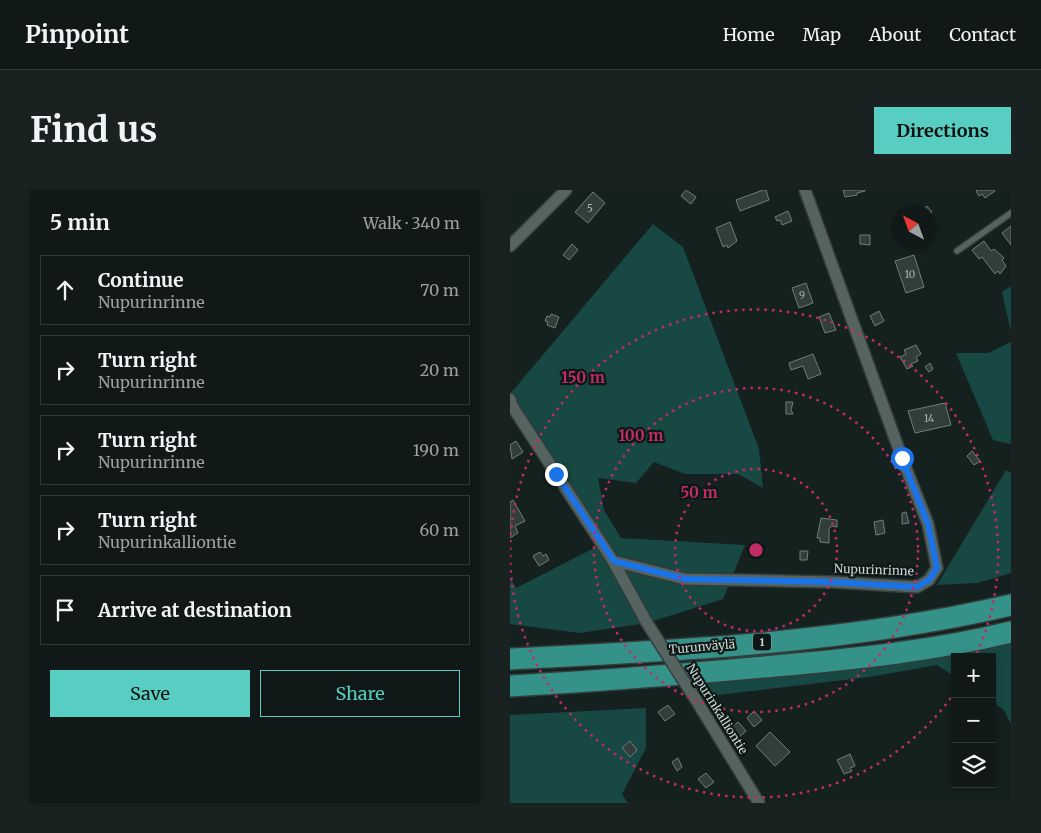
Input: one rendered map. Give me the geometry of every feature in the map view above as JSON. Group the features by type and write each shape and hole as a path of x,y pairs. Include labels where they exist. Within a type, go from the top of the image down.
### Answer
{"highway":[{"name":"Turunväylä","path":"510,660 642,653 838,635 965,616 1011,605"},
{"name":"Turunväylä","path":"510,686 644,678 853,659 976,641 1011,632"}],"street":[{"path":"510,246 566,190"},
{"name":"Nupurinrinne","path":"614,561 685,579 833,582 917,587 929,580 937,568 928,524 804,190"},
{"name":"Nupurinkalliontie","path":"510,399 528,432 614,561 647,623 759,803"}],"lane":[{"path":"957,251 1011,213"}],"shaded area":[{"path":"653,224 683,247 759,449 763,488 738,474 685,474 654,462 636,483 598,478 604,510 621,538 745,545 723,599 647,623 580,633 510,624 510,577 516,588 602,544 510,394"},
{"path":"1011,286 1011,332 1002,292"},
{"path":"1011,342 1011,444 993,440 956,353 988,353"},
{"path":"1006,470 1011,473 1011,573 977,583 937,585"},
{"path":"1011,640 1011,724 1004,710 996,705 996,653 951,653 951,674 937,665 869,677 702,697 695,685 825,670"},
{"path":"646,708 646,748 622,794 628,803 510,803 510,715"}],"building":[{"path":"686,190 696,197 691,204 681,196"},
{"path":"766,190 769,200 740,211 736,200"},
{"path":"843,190 865,191 857,193 857,195 845,197"},
{"path":"977,190 995,191 985,198 982,194 979,196"},
{"path":"593,192 605,203 588,223 575,212"},
{"path":"788,211 792,221 782,225 780,220 777,221 775,217"},
{"path":"730,222 737,241 728,248 727,245 723,247 716,228"},
{"path":"1011,226 1011,245 1002,233"},
{"path":"860,235 870,235 870,245 860,244"},
{"path":"984,241 991,251 994,249 1004,258 1002,260 1006,266 1000,274 998,271 995,274 982,257 979,259 972,250"},
{"path":"572,244 578,250 569,260 563,255"},
{"path":"914,255 924,287 906,293 895,261"},
{"path":"806,283 813,303 799,308 792,288"},
{"path":"879,311 884,321 875,326 870,316"},
{"path":"829,313 836,330 825,333 819,317"},
{"path":"551,314 559,317 555,328 547,325 548,322 545,321 547,316 550,317"},
{"path":"916,345 921,354 916,357 918,361 911,364 913,366 907,369 900,357 906,354 904,350"},
{"path":"813,354 821,374 808,379 803,366 791,370 789,363"},
{"path":"930,363 933,369 929,372 925,367"},
{"path":"786,402 793,402 791,410 793,414 786,414"},
{"path":"945,403 951,425 915,433 908,411"},
{"path":"516,441 523,452 512,459 510,445"},
{"path":"972,451 980,461 974,465 967,456"},
{"path":"513,500 525,521 515,526 518,533 510,538 510,502"},
{"path":"906,512 909,523 902,524 902,513"},
{"path":"821,518 837,520 837,527 831,526 829,529 829,543 820,542 820,538 817,538"},
{"path":"883,520 885,533 876,535 874,522"},
{"path":"800,551 808,551 807,560 800,560"},
{"path":"540,552 543,556 546,554 549,560 539,566 533,556"},
{"path":"668,705 675,714 665,721 658,712"},
{"path":"754,711 762,720 754,727 747,718"},
{"path":"738,722 746,731 738,738 730,729"},
{"path":"770,732 790,752 775,766 756,746"},
{"path":"630,741 637,750 630,757 622,748"},
{"path":"850,754 855,766 850,768 852,771 844,774 837,760"},
{"path":"678,758 682,767 677,771 672,762"},
{"path":"706,773 714,782 706,788 698,779"}],"route":[{"path":"556,474 614,561 685,579 833,582 917,587 929,580 937,568 928,524 902,458"}]}
